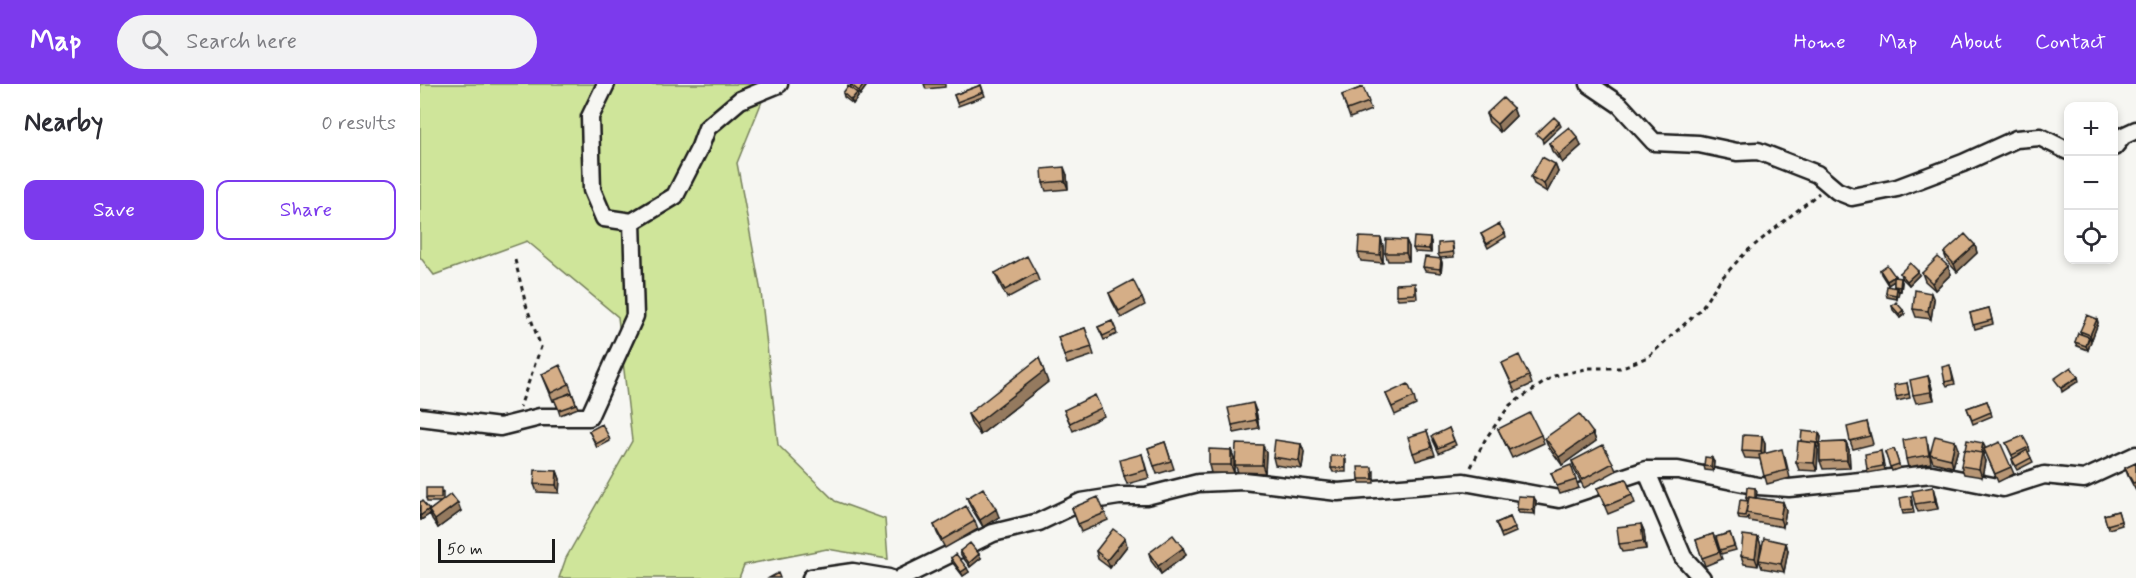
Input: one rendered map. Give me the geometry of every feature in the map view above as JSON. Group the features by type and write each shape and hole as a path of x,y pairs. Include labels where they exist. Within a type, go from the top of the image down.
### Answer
{"street":[{"path":"606,84 590,117 592,190 604,218 632,222 675,196 707,128 740,100 779,84"},
{"path":"1589,84 1620,105 1654,142 1700,144 1737,152 1758,151 1817,174 1837,191 1852,197 1897,188 1964,163 2016,139 2040,137 2064,149"},
{"path":"2118,142 2123,136 2136,130"},
{"path":"420,417 500,427 540,417 589,417 635,316 632,222"},
{"path":"901,578 993,533 1039,522 1081,502 1119,496 1146,496 1198,483 1244,481 1338,492 1464,482 1559,499 1646,470 1678,470 1731,482 1789,488 1932,474 1969,484 2003,488 2044,476 2084,478 2136,455"},
{"path":"1646,470 1683,557 1702,578"},
{"path":"811,578 853,572 889,578"}],"path":[{"path":"1464,482 1486,438 1510,405 1554,376 1590,368 1620,368 1648,357 1700,310 1720,280 1746,252 1766,233 1809,204 1828,184"},
{"path":"515,260 526,305 541,347 520,409"}],"green space":[{"path":"420,84 769,84 737,163 761,292 778,445 835,501 885,519 888,559 827,549 744,565 739,578 559,578 566,558 632,441 618,317 527,241 434,275 420,257"}],"building":[{"path":"850,84 864,84 859,91"},
{"path":"981,85 983,92 957,102 954,95"},
{"path":"848,86 857,93 851,100 843,93"},
{"path":"1363,87 1369,102 1347,110 1342,95"},
{"path":"1503,98 1513,108 1497,124 1486,114"},
{"path":"1554,117 1559,122 1542,139 1536,134"},
{"path":"1569,127 1578,138 1559,155 1549,143"},
{"path":"1542,157 1555,164 1544,184 1531,177"},
{"path":"1064,167 1065,181 1043,183 1042,169"},
{"path":"1499,224 1505,233 1487,244 1481,234"},
{"path":"1965,234 1975,245 1954,264 1944,253"},
{"path":"1359,237 1381,238 1380,255 1358,253"},
{"path":"1414,237 1430,238 1429,249 1413,248"},
{"path":"1386,239 1406,240 1406,253 1385,253"},
{"path":"1452,242 1453,252 1438,254 1438,243"},
{"path":"1027,256 1036,273 1005,290 995,273"},
{"path":"1425,257 1441,259 1440,269 1423,267"},
{"path":"1938,257 1948,266 1932,283 1922,273"},
{"path":"1910,263 1918,271 1907,281 1900,273"},
{"path":"1887,265 1895,276 1887,281 1880,270"},
{"path":"1894,277 1901,278 1900,287 1894,286"},
{"path":"1133,280 1142,298 1119,311 1109,293"},
{"path":"1415,283 1415,294 1396,295 1396,284"},
{"path":"1887,286 1897,288 1896,295 1886,293"},
{"path":"1915,290 1931,293 1928,311 1913,309"},
{"path":"1896,302 1903,310 1899,314 1892,306"},
{"path":"1989,308 1992,320 1973,325 1970,313"},
{"path":"2087,315 2097,319 2090,335 2080,331"},
{"path":"1112,321 1116,330 1103,336 1098,327"},
{"path":"1085,328 1092,347 1064,356 1058,337"},
{"path":"2078,333 2089,337 2086,346 2075,342"},
{"path":"1519,355 1529,376 1512,384 1502,363"},
{"path":"1039,358 1044,371 976,424 968,414"},
{"path":"560,365 569,384 551,393 542,374"},
{"path":"1950,365 1953,380 1945,382 1942,367"},
{"path":"2071,367 2078,377 2061,388 2054,379"},
{"path":"1928,376 1931,392 1913,395 1910,380"},
{"path":"1907,383 1909,394 1896,397 1894,385"},
{"path":"1408,384 1414,397 1392,407 1386,394"},
{"path":"572,393 576,404 559,410 554,399"},
{"path":"1095,395 1101,408 1070,423 1064,410"},
{"path":"1987,401 1991,412 1972,420 1967,408"},
{"path":"1253,403 1256,420 1232,425 1228,408"},
{"path":"1530,413 1541,435 1509,450 1498,429"},
{"path":"1579,414 1593,433 1559,457 1545,438"},
{"path":"1867,422 1870,436 1850,441 1847,427"},
{"path":"602,424 609,437 596,444 589,431"},
{"path":"1449,428 1454,441 1438,448 1432,436"},
{"path":"1427,431 1432,447 1413,453 1408,437"},
{"path":"1802,431 1819,433 1818,443 1801,441"},
{"path":"1743,435 1762,436 1761,452 1742,451"},
{"path":"1926,436 1929,455 1906,459 1903,440"},
{"path":"1935,436 1955,441 1951,459 1930,454"},
{"path":"2023,436 2029,447 2012,455 2006,443"},
{"path":"1275,440 1301,444 1299,461 1273,457"},
{"path":"1967,440 1983,443 1981,453 1965,450"},
{"path":"1798,441 1816,443 1814,463 1796,462"},
{"path":"1165,442 1171,461 1154,466 1148,448"},
{"path":"1846,442 1847,460 1820,461 1820,443"},
{"path":"2000,442 2011,467 1995,474 1984,449"},
{"path":"1236,444 1263,445 1262,465 1235,465"},
{"path":"1603,445 1613,463 1582,480 1572,461"},
{"path":"1209,449 1231,450 1231,465 1209,465"},
{"path":"1782,449 1787,470 1764,476 1759,455"},
{"path":"1894,449 1899,464 1890,467 1885,452"},
{"path":"1964,450 1982,453 1979,469 1961,466"},
{"path":"2027,450 2031,458 2016,466 2012,459"},
{"path":"1881,451 1883,466 1867,469 1865,454"},
{"path":"1142,454 1146,470 1124,476 1120,460"},
{"path":"1331,456 1345,456 1345,468 1331,468"},
{"path":"1705,457 1712,458 1711,467 1704,466"},
{"path":"2136,463 2136,482 2133,483 2125,468"},
{"path":"1571,465 1576,480 1557,486 1551,473"},
{"path":"1358,467 1372,467 1373,479 1359,479"},
{"path":"535,470 557,471 556,485 534,484"},
{"path":"1626,479 1632,495 1606,506 1597,488"},
{"path":"1747,487 1755,488 1755,498 1746,498"},
{"path":"1933,487 1935,501 1915,504 1912,491"},
{"path":"426,488 441,488 441,498 426,498"},
{"path":"983,488 996,509 980,520 967,498"},
{"path":"451,494 458,503 435,520 429,511"},
{"path":"1518,496 1534,497 1533,510 1517,509"},
{"path":"1911,496 1913,509 1902,510 1900,498"},
{"path":"1098,497 1105,513 1078,524 1072,508"},
{"path":"1749,497 1783,502 1780,519 1746,513"},
{"path":"1740,500 1748,501 1745,516 1738,515"},
{"path":"422,501 429,509 420,516 420,502"},
{"path":"966,506 975,521 942,540 934,525"},
{"path":"2118,511 2121,521 2107,525 2104,515"},
{"path":"1510,517 1515,528 1501,534 1496,523"},
{"path":"1641,524 1643,541 1619,544 1617,527"},
{"path":"1113,529 1125,538 1107,560 1096,551"},
{"path":"1730,533 1734,546 1720,550 1716,537"},
{"path":"1713,534 1719,552 1702,558 1696,540"},
{"path":"1173,535 1183,548 1158,566 1149,553"},
{"path":"1743,535 1758,537 1755,558 1741,556"},
{"path":"1764,538 1786,543 1781,564 1759,560"},
{"path":"970,543 979,554 969,563 960,551"},
{"path":"956,554 967,568 961,572 951,558"},
{"path":"778,573 780,578 769,578"}]}
